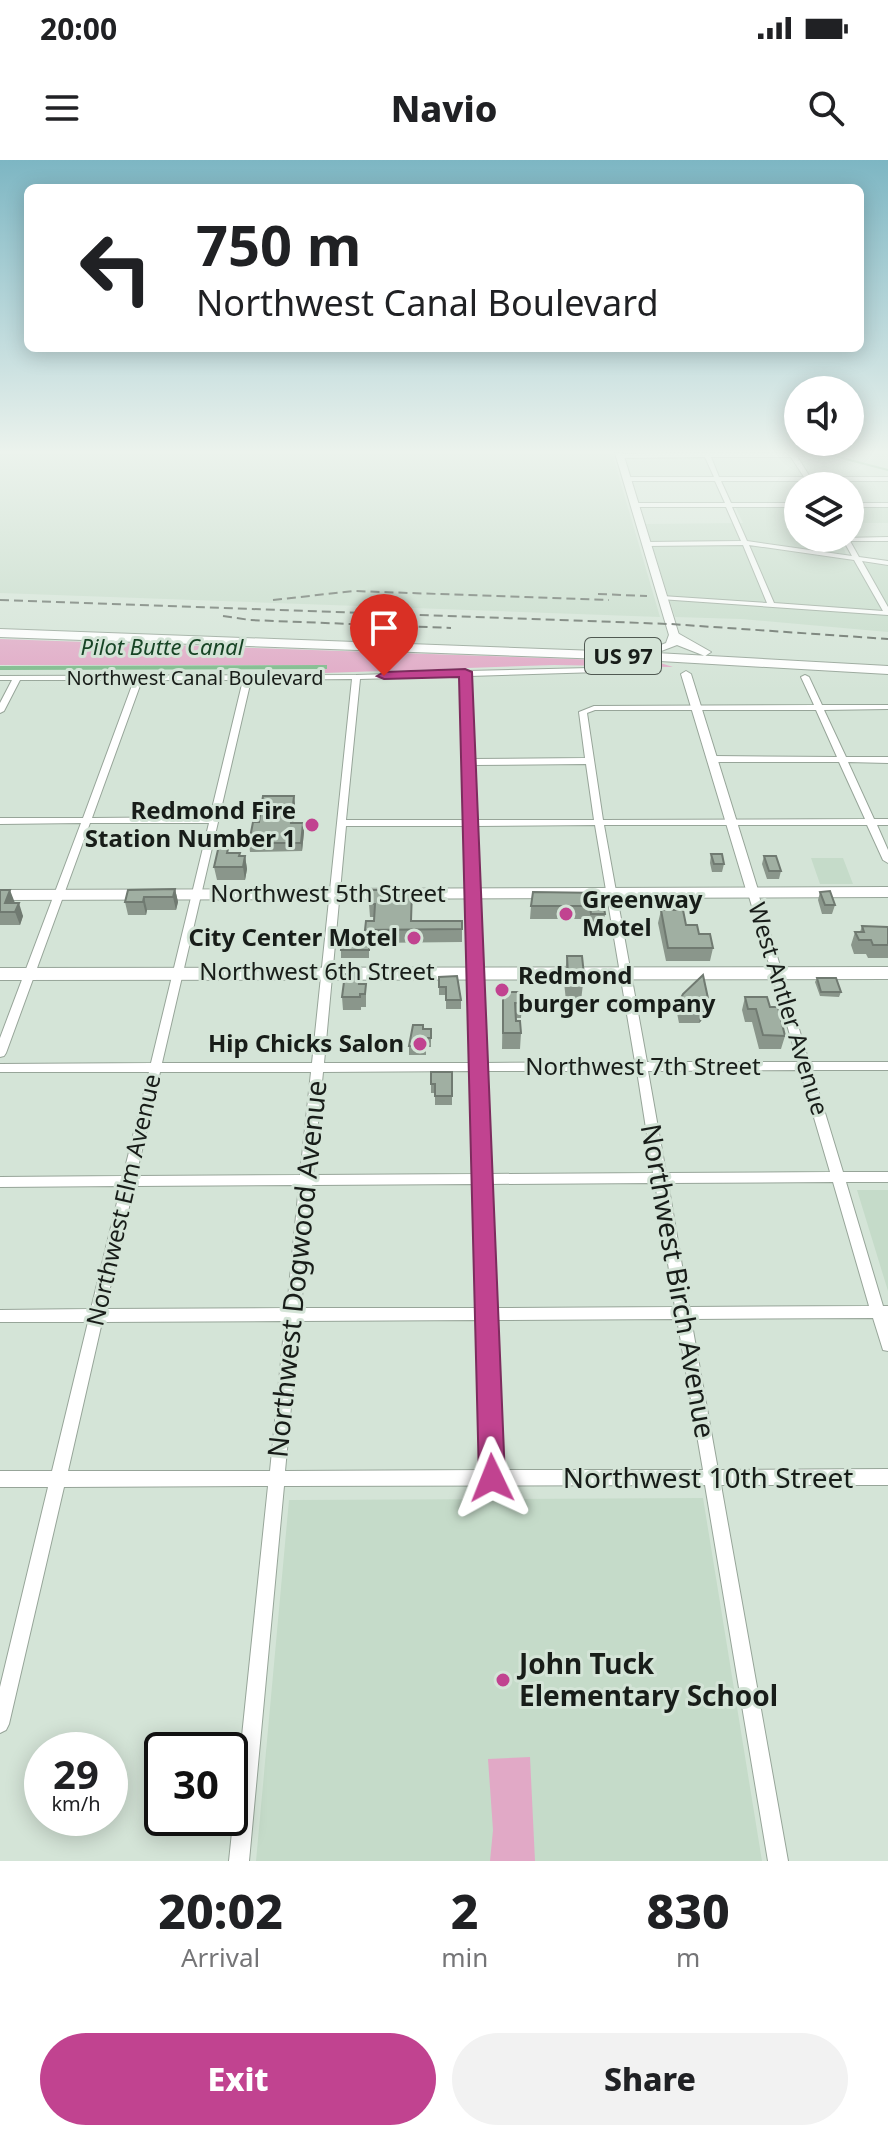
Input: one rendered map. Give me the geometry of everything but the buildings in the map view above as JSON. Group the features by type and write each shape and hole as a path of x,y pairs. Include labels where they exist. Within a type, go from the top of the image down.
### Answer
{"main road":[{"name":"US 97","path":"0,631 888,663"},
{"path":"657,654 671,645 674,635 703,656 688,665 686,674"},
{"path":"657,654 672,661 686,674"},
{"name":"US 97","path":"703,656 888,670"},
{"name":"Northwest 5th Street","path":"0,895 888,892"},
{"name":"Northwest 6th Street","path":"0,974 477,971 888,973"}],"street":[{"path":"644,532 674,635"},
{"path":"742,532 771,603"},
{"path":"864,538 888,539"},
{"path":"647,544 746,543 888,563"},
{"path":"853,552 888,613"},
{"path":"662,598 888,613"},
{"name":"Northwest Canal Boulevard","path":"0,678 356,677 630,669"},
{"path":"465,672 471,762 492,1478"},
{"name":"West Antler Avenue","path":"686,674 838,1177 883,1312 888,1345"},
{"name":"Northwest Elm Avenue","path":"0,1724 248,677"},
{"name":"Northwest Dogwood Avenue","path":"239,1861 356,677"},
{"path":"805,677 888,860"},
{"path":"0,711 17,678"},
{"path":"0,1053 139,678"},
{"path":"696,708 888,707"},
{"name":"Northwest Birch Avenue","path":"696,708 594,708 583,712 598,822 613,893 682,1314 778,1861"},
{"path":"713,759 888,760"},
{"path":"471,762 589,761"},
{"path":"0,821 214,820"},
{"path":"343,823 888,822"},
{"name":"Northwest 7th Street","path":"0,1068 888,1066"},
{"path":"0,1182 888,1177"},
{"path":"0,1316 883,1312"},
{"name":"Northwest 10th Street","path":"0,1479 888,1477"}],"shaded area":[{"path":"0,532 635,532 660,617 0,593"},
{"path":"648,532 784,532 784,552 845,552 850,561 888,566 888,632 741,619 675,617"},
{"path":"0,639 657,662 673,667 554,665 324,673 324,665 0,665"},
{"path":"811,858 843,858 853,884 820,884"},
{"path":"857,1190 888,1190 888,1291"},
{"name":"John Tuck Elementary School","path":"703,1498 762,1861 256,1861 289,1500"},
{"path":"530,1757 535,1861 490,1861 493,1830 488,1759"}],"waterway":[{"name":"Pilot Butte Canal","path":"0,668 324,667"}],"railway":[{"path":"273,600 354,591 609,600"},
{"path":"598,594 647,596"},
{"path":"0,600 670,624 888,639"},
{"path":"223,616 250,620 451,628"}],"place":[{"name":"Redmond Fire Station Number 1","path":"312,825"},
{"name":"Greenway Motel","path":"566,914"},
{"name":"City Center Motel","path":"414,938"},
{"name":"Redmond burger company","path":"502,990"},
{"name":"Hip Chicks Salon","path":"420,1044"},
{"name":"John Tuck Elementary School","path":"503,1680"}],"route":[{"path":"384,676 465,672 471,762 492,1478"}]}
